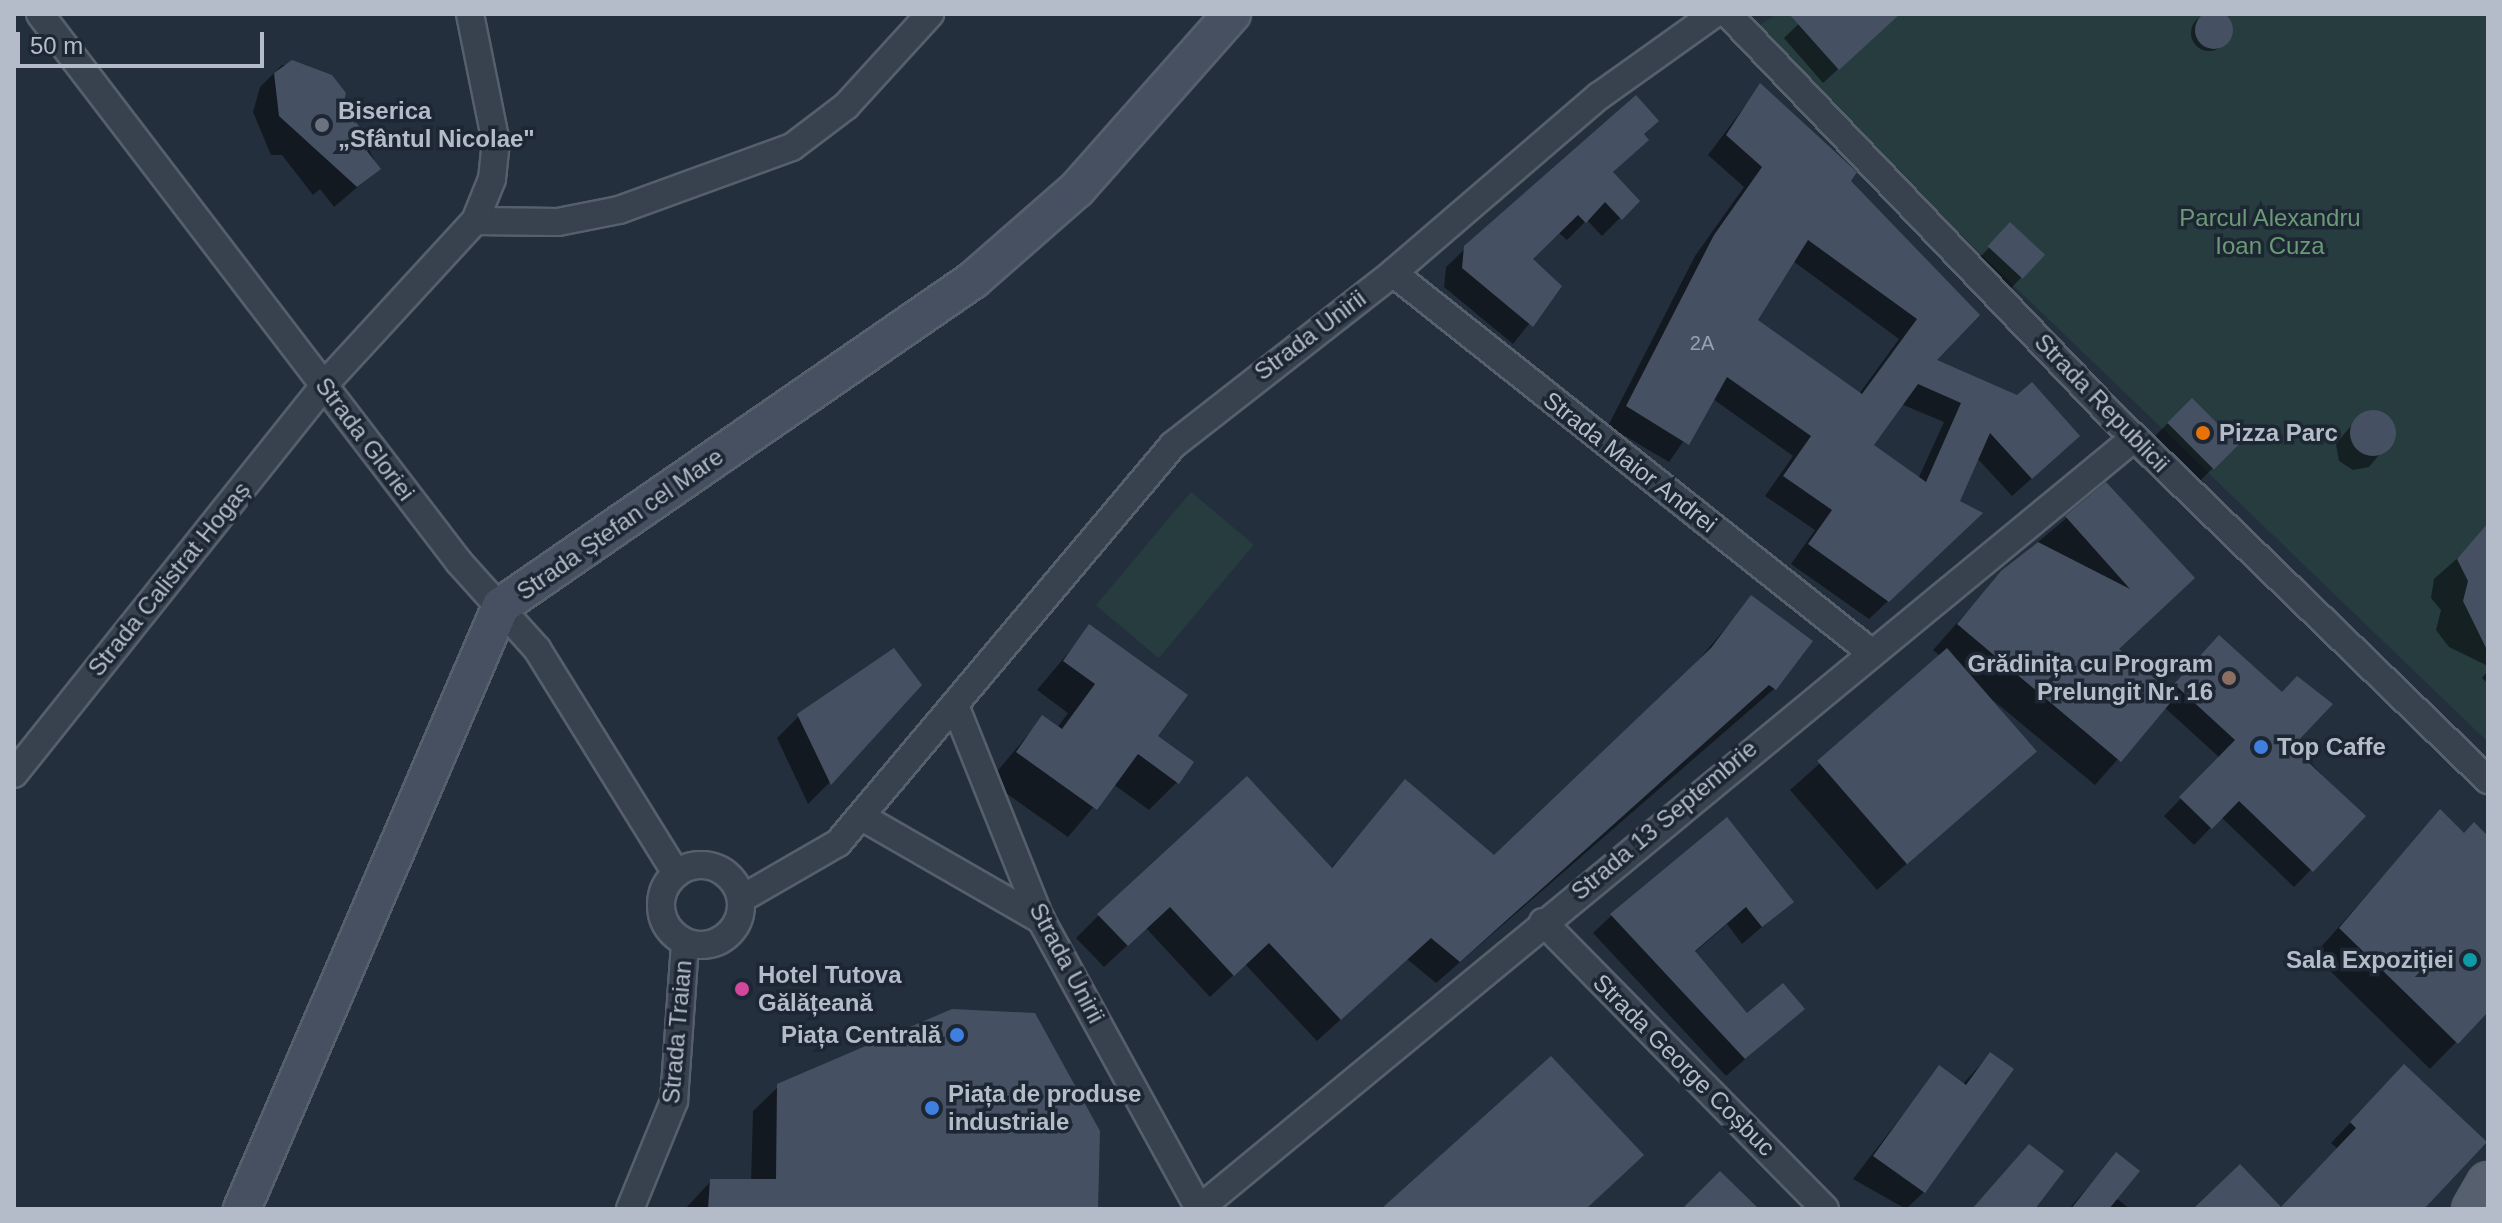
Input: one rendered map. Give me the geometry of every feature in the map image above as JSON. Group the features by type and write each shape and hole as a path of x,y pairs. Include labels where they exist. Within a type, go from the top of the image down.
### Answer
{"main road":[{"path":"2475,1209 2488,1183"},
{"path":"2475,1209 2488,1197"}],"street":[{"name":"Strada Gloriei","path":"40,14 324,385 566,691 676,873"},
{"path":"470,14 496,143 492,179 475,221 558,222 619,210 792,147 846,106 930,14"},
{"name":"Strada Ștefan cel Mare","path":"242,1209 501,606 973,280 1077,189 1232,14"},
{"name":"Strada Unirii","path":"741,899 816,861 862,817 1173,445 1393,273 1599,96 1714,14"},
{"name":"Strada Republicii","path":"1728,14 2134,438 2488,780"},
{"name":"Strada Calistrat Hogaș","path":"14,774 324,385 475,221"},
{"name":"Strada Maior Andrei","path":"1393,273 1868,650"},
{"name":"Strada 13 Septembrie","path":"1199,1208 1868,650 2134,438"},
{"name":"Strada Unirii","path":"956,708 1041,920 1199,1208"},
{"path":"862,817 1041,920"},
{"path":"716,867 741,899 730,933 709,945 685,943 661,910 676,873 716,867"},
{"name":"Strada George Coșbuc","path":"1543,922 1825,1209"},
{"name":"Strada Traian","path":"630,1209 674,1101 685,943"}],"green space":[{"name":"Parcul Alexandru Ioan Cuza","path":"1776,14 2488,14 2488,742 1750,32"},
{"path":"1191,492 1254,545 1159,658 1096,605"}],"building":[{"path":"2214,11 2227,17 2233,30 2227,43 2214,49 2201,43 2195,30 2201,17"},
{"path":"1789,14 1900,14 1839,70"},
{"name":"Biserica „Sfântul Nicolae\"","path":"292,60 332,75 346,93 343,105 374,146 367,151 381,169 357,187 279,116 274,73"},
{"path":"1760,83 1857,172 1851,181 1980,315 1937,360 2017,395 2032,382 2080,436 2032,479 1990,433 1960,501 1983,513 1889,602 1808,544 1832,510 1783,476 1811,436 1727,377 1689,445 1626,406 1714,235 1762,167 1726,135","holes":["1808,240 1917,319 1862,394 1758,320","1918,384 1961,403 1926,482 1874,445"]},
{"path":"1636,95 1659,121 1644,134 1649,140 1613,172 1640,201 1622,220 1605,202 1586,223 1578,215 1533,259 1562,286 1533,327 1462,268 1464,246"},
{"path":"2010,222 2045,255 2023,279 1987,246"},
{"path":"2192,398 2239,445 2214,469 2167,423"},
{"path":"2373,410 2389,417 2396,433 2389,449 2373,456 2357,449 2350,433 2357,417"},
{"path":"2106,482 2195,578 2119,649 2176,696 2121,762 1957,624 2001,571 2038,542 2130,589 2065,516"},
{"path":"2488,523 2488,652 2463,601 2468,581 2457,559"},
{"path":"1751,595 1813,641 1776,690 1769,685 1460,962 1431,938 1341,1020 1269,943 1234,976 1170,907 1128,946 1097,914 1247,776 1332,868 1405,779 1494,855 1711,648"},
{"path":"1089,624 1188,695 1158,736 1194,762 1179,784 1138,754 1097,810 1016,752 1042,715 1062,729 1095,684 1063,661"},
{"path":"2219,635 2282,692 2297,676 2333,704 2292,747 2366,816 2313,872 2239,801 2212,829 2179,797 2235,740 2174,684"},
{"path":"894,648 922,685 831,785 797,714"},
{"path":"1947,648 2037,751 1907,864 1817,761"},
{"path":"2440,809 2464,833 2474,822 2488,836 2488,1012 2458,1044 2339,928"},
{"path":"1727,817 1794,902 1762,927 1746,907 1695,951 1747,1013 1783,983 1805,1009 1745,1059 1610,914"},
{"name":"Piața Centrală","path":"952,1009 1035,1013 1100,1131 1098,1209 708,1209 710,1179 776,1179 777,1084"},
{"path":"1990,1052 2014,1069 1925,1193 1873,1156 1939,1065 1966,1085"},
{"path":"1551,1056 1644,1155 1586,1209 1381,1209"},
{"path":"2404,1064 2487,1142 2424,1209 2193,1209 2240,1164 2281,1207 2356,1128 2350,1122"},
{"path":"2029,1144 2064,1171 2035,1209 1972,1209"},
{"path":"2116,1152 2140,1171 2109,1209 2071,1209"},
{"path":"1720,1171 1759,1209 1682,1209"}],"place":[{"name":"Biserica „Sfântul Nicolae\"","path":"322,125"},
{"name":"Pizza Parc","path":"2203,433"},
{"name":"Grădinița cu Program Prelungit Nr. 16","path":"2229,678"},
{"name":"Top Caffe","path":"2261,747"},
{"name":"Sala Expoziției","path":"2470,960"},
{"name":"Hotel Tutova Gălățeană","path":"742,989"},
{"name":"Piața Centrală","path":"957,1035"},
{"name":"Piața de produse industriale","path":"932,1108"}]}
